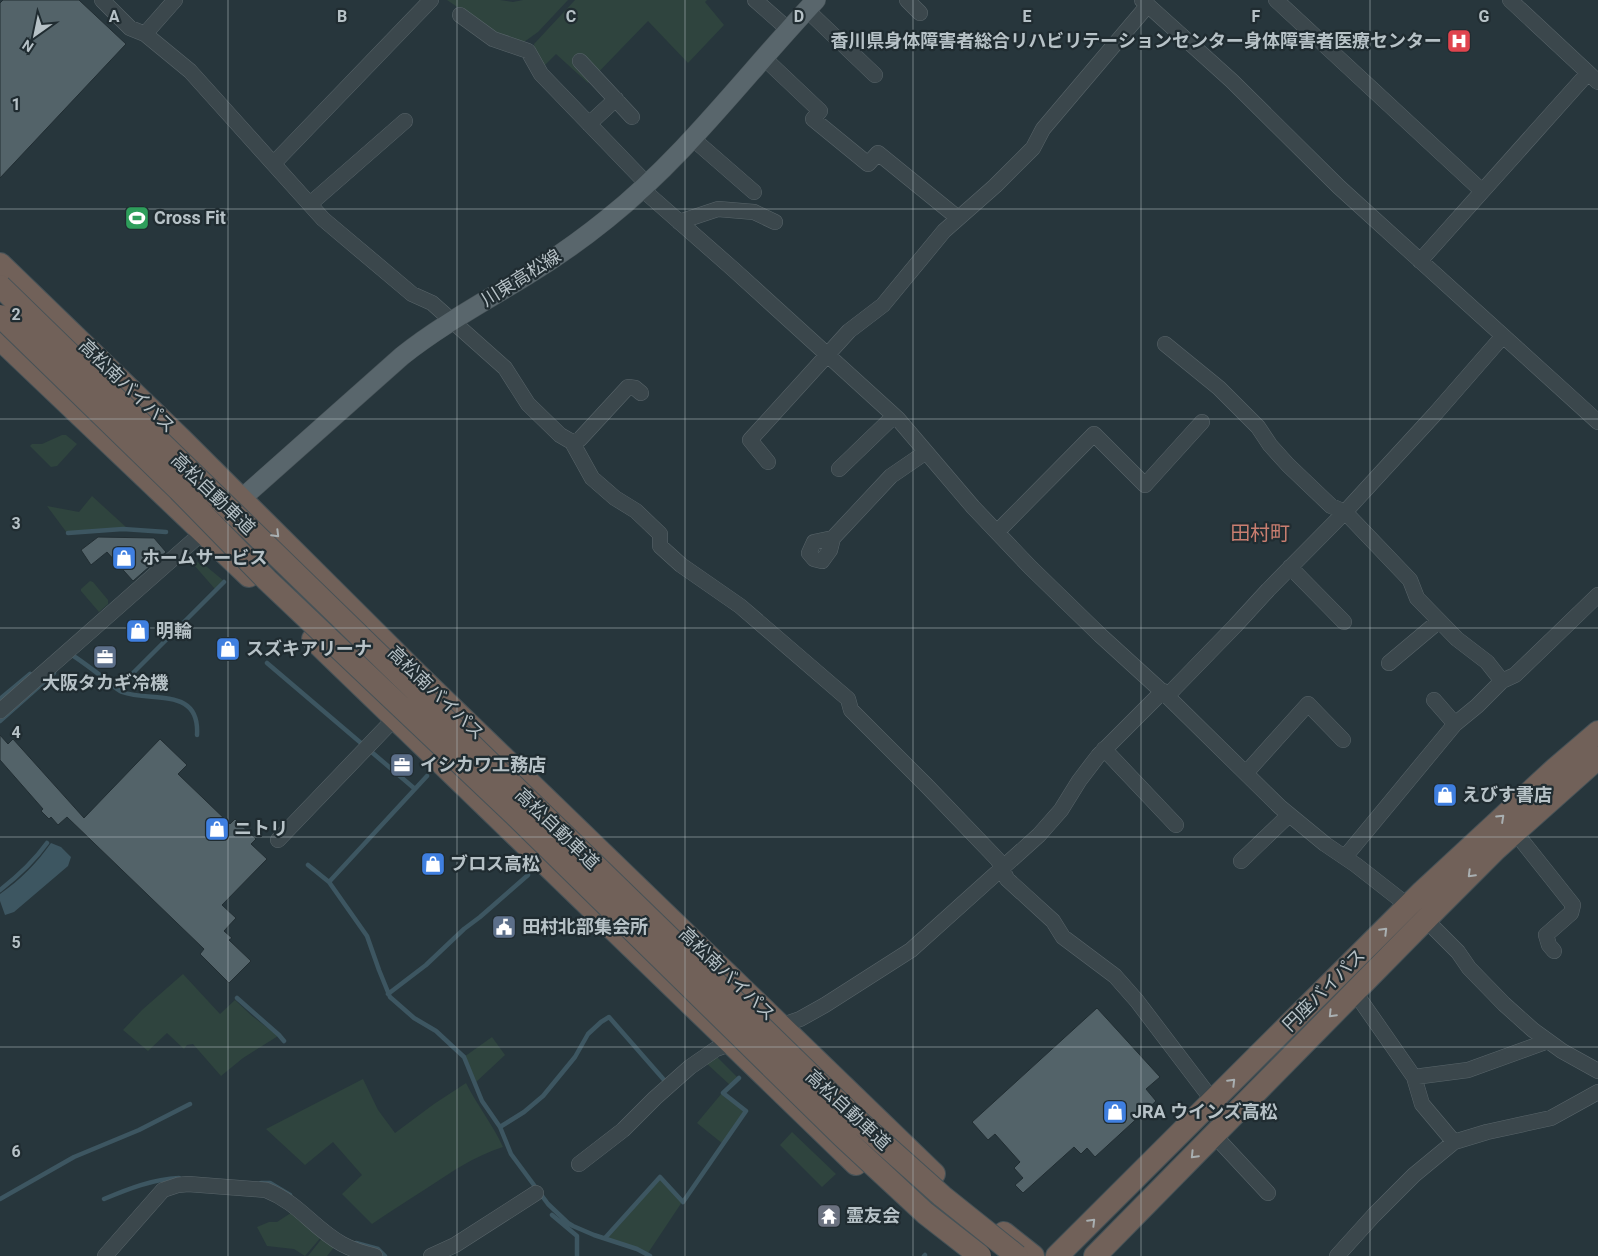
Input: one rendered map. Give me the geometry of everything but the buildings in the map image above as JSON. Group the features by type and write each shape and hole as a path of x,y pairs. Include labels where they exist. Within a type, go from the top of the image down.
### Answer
{"highway":[{"name":"高松南バイパス","path":"0,264 79,339 418,676 780,1026 951,1190 1033,1256"},
{"path":"0,281 196,473 241,499"},
{"name":"高松自動車道","path":"0,286 858,1121 942,1196 1017,1256"},
{"name":"高松自動車道","path":"0,316 179,490 267,580 516,815 842,1136 926,1213 980,1256"},
{"path":"0,321 177,492 203,532"},
{"path":"0,339 203,532 833,1143 918,1220 962,1256"},
{"name":"円座バイパス","path":"1095,1256 1354,992 1483,835 1598,732"},
{"name":"円座バイパス","path":"1057,1256 1213,1101 1417,913 1516,832 1598,758"}],"main road":[{"name":"川東高松線","path":"203,532 402,356 430,334 528,276 576,244 609,218 692,138 811,5"}],"street":[{"path":"102,0 130,28 145,34 190,71 323,219 412,294 432,303 505,368 528,404 560,435 572,442 592,478 615,498 636,511 660,534 660,546 674,559 740,606 848,699 850,710 998,860 1008,879 1052,921 1063,937 1114,976 1137,1001 1213,1101"},
{"path":"145,34 175,0"},
{"path":"274,163 431,0"},
{"path":"755,0 789,30"},
{"path":"906,0 920,13"},
{"path":"1276,0 1482,191"},
{"path":"1420,261 1482,191 1593,78 1510,0"},
{"path":"768,462 750,440 849,330 883,305 944,232 995,186 1032,148 1043,129 1145,3 1232,81 1339,187 1598,422"},
{"path":"811,5 875,75"},
{"path":"460,15 493,39 528,51 541,74 679,222 894,416 973,508 1100,635 1165,694 1289,815 1417,913 1458,952 1469,968 1504,1004 1533,1030 1562,1051 1598,1071"},
{"path":"764,58 820,111 813,119 868,164 878,153 958,218"},
{"path":"580,61 632,117"},
{"path":"589,124 616,99"},
{"path":"310,204 405,121"},
{"path":"692,138 754,192"},
{"path":"679,222 718,209 754,212 775,222"},
{"path":"579,1164 623,1130 690,1067 716,1049 800,1019 825,1005 911,950 1002,870 1039,835 1061,810 1079,781 1104,749 1165,694 1345,512 1435,414 1503,336"},
{"path":"1165,344 1219,388 1258,427 1270,445 1288,465 1331,506 1345,512 1410,580 1418,598 1439,621 1457,639 1486,662 1502,681"},
{"path":"572,442 580,439 628,387 635,388 641,393"},
{"path":"839,469 894,416"},
{"path":"997,532 1094,434 1145,485 1202,422"},
{"path":"833,538 891,476 926,452"},
{"path":"0,711 203,532"},
{"path":"1290,567 1344,622"},
{"path":"1345,857 1455,724 1477,706 1502,681 1515,675 1598,595"},
{"path":"1389,663 1439,621"},
{"path":"1434,700 1455,724"},
{"path":"1246,773 1308,704 1343,740"},
{"path":"278,840 395,718"},
{"path":"1104,749 1176,825"},
{"path":"1241,861 1289,815"},
{"path":"1516,832 1573,905 1571,913 1546,935 1549,945 1554,951"},
{"path":"1354,992 1414,1077 1422,1104 1454,1142"},
{"path":"1414,1077 1468,1070 1548,1041"},
{"path":"1337,1256 1380,1208 1414,1175 1454,1142 1487,1132 1551,1118 1598,1092"},
{"path":"1214,1135 1268,1193"},
{"path":"105,1256 163,1190 188,1184 253,1188 271,1192 294,1205 341,1244 358,1252 375,1256"},
{"path":"431,1256 455,1245 536,1193"}],"green space":[{"path":"447,0 500,0 513,2 523,0 568,0 538,32 524,42 493,31"},
{"path":"575,0 707,0 705,2 724,25 688,63 648,21 588,83 556,54 544,66 535,53 534,44"},
{"path":"66,435 77,444 57,466 51,467 30,446 32,444 42,444"},
{"path":"92,496 127,528 67,533 47,506 79,512"},
{"path":"187,557 207,567 224,581 215,589"},
{"path":"90,581 108,600 108,604 99,612 81,591"},
{"path":"183,974 220,1014 235,1000 278,1036 243,1058 221,1076 193,1044 187,1045 184,1049 167,1033 148,1051 123,1030 142,1010"},
{"path":"492,1037 505,1055 475,1083 464,1057"},
{"path":"715,1055 738,1078 730,1085 705,1062"},
{"path":"363,1079 378,1110 395,1133 466,1083 503,1147 462,1165 372,1224 342,1194 362,1175 333,1142 305,1165 266,1129"},
{"path":"722,1093 746,1111 723,1144 697,1123"},
{"path":"792,1132 836,1174 822,1187 780,1145"},
{"path":"660,1178 682,1202 648,1253 606,1237"},
{"path":"294,1211 322,1236 305,1256 294,1249 267,1246 257,1227 269,1222 277,1222"},
{"path":"323,1237 335,1246 327,1256 308,1256"}],"water":[{"path":"51,843 61,847 71,857 68,866 14,912 5,915 0,901 0,894 28,871"}],"waterway":[{"path":"68,533 123,529 166,532"},
{"path":"117,689 224,582"},
{"path":"72,655 122,692 172,699 182,703 191,709 196,720 197,735"},
{"path":"267,663 415,789"},
{"path":"0,721 54,673"},
{"path":"0,699 30,674"},
{"path":"329,882 427,776"},
{"path":"0,890 25,868 47,843"},
{"path":"308,865 329,882 367,936 390,997 414,1018 436,1031 464,1057 482,1101 500,1127 511,1154 548,1204 573,1226 637,1249 650,1256"},
{"path":"388,994 426,965 464,929 528,875"},
{"path":"237,998 284,1041"},
{"path":"500,1127 524,1112 543,1096 575,1057 588,1034 609,1017 665,1081"},
{"path":"605,1238 660,1177 683,1202 746,1111 723,1093 739,1078"},
{"path":"0,1199 74,1157 139,1130 190,1104"},
{"path":"104,1199 150,1182 179,1178"},
{"path":"261,1183 270,1183 290,1195"},
{"path":"552,1215 577,1236 577,1256"},
{"path":"356,1243 378,1249 385,1256"}],"place":[{"name":"香川県身体障害者総合リハビリテーションセンター身体障害者医療センター","path":"1459,41"},
{"name":"Cross Fit","path":"137,218"},
{"name":"ホームサービス","path":"124,558"},
{"name":"明輪","path":"138,631"},
{"name":"スズキアリーナ","path":"228,649"},
{"name":"大阪タカギ冷機","path":"105,657"},
{"name":"イシカワ工務店","path":"402,765"},
{"name":"えびす書店","path":"1445,795"},
{"name":"ニトリ","path":"217,829"},
{"name":"ブロス高松","path":"433,864"},
{"name":"田村北部集会所","path":"504,927"},
{"name":"JRA ウインズ高松","path":"1115,1112"},
{"name":"霊友会","path":"829,1216"}],"district":[{"name":"田村町","path":"1260,533"}]}
